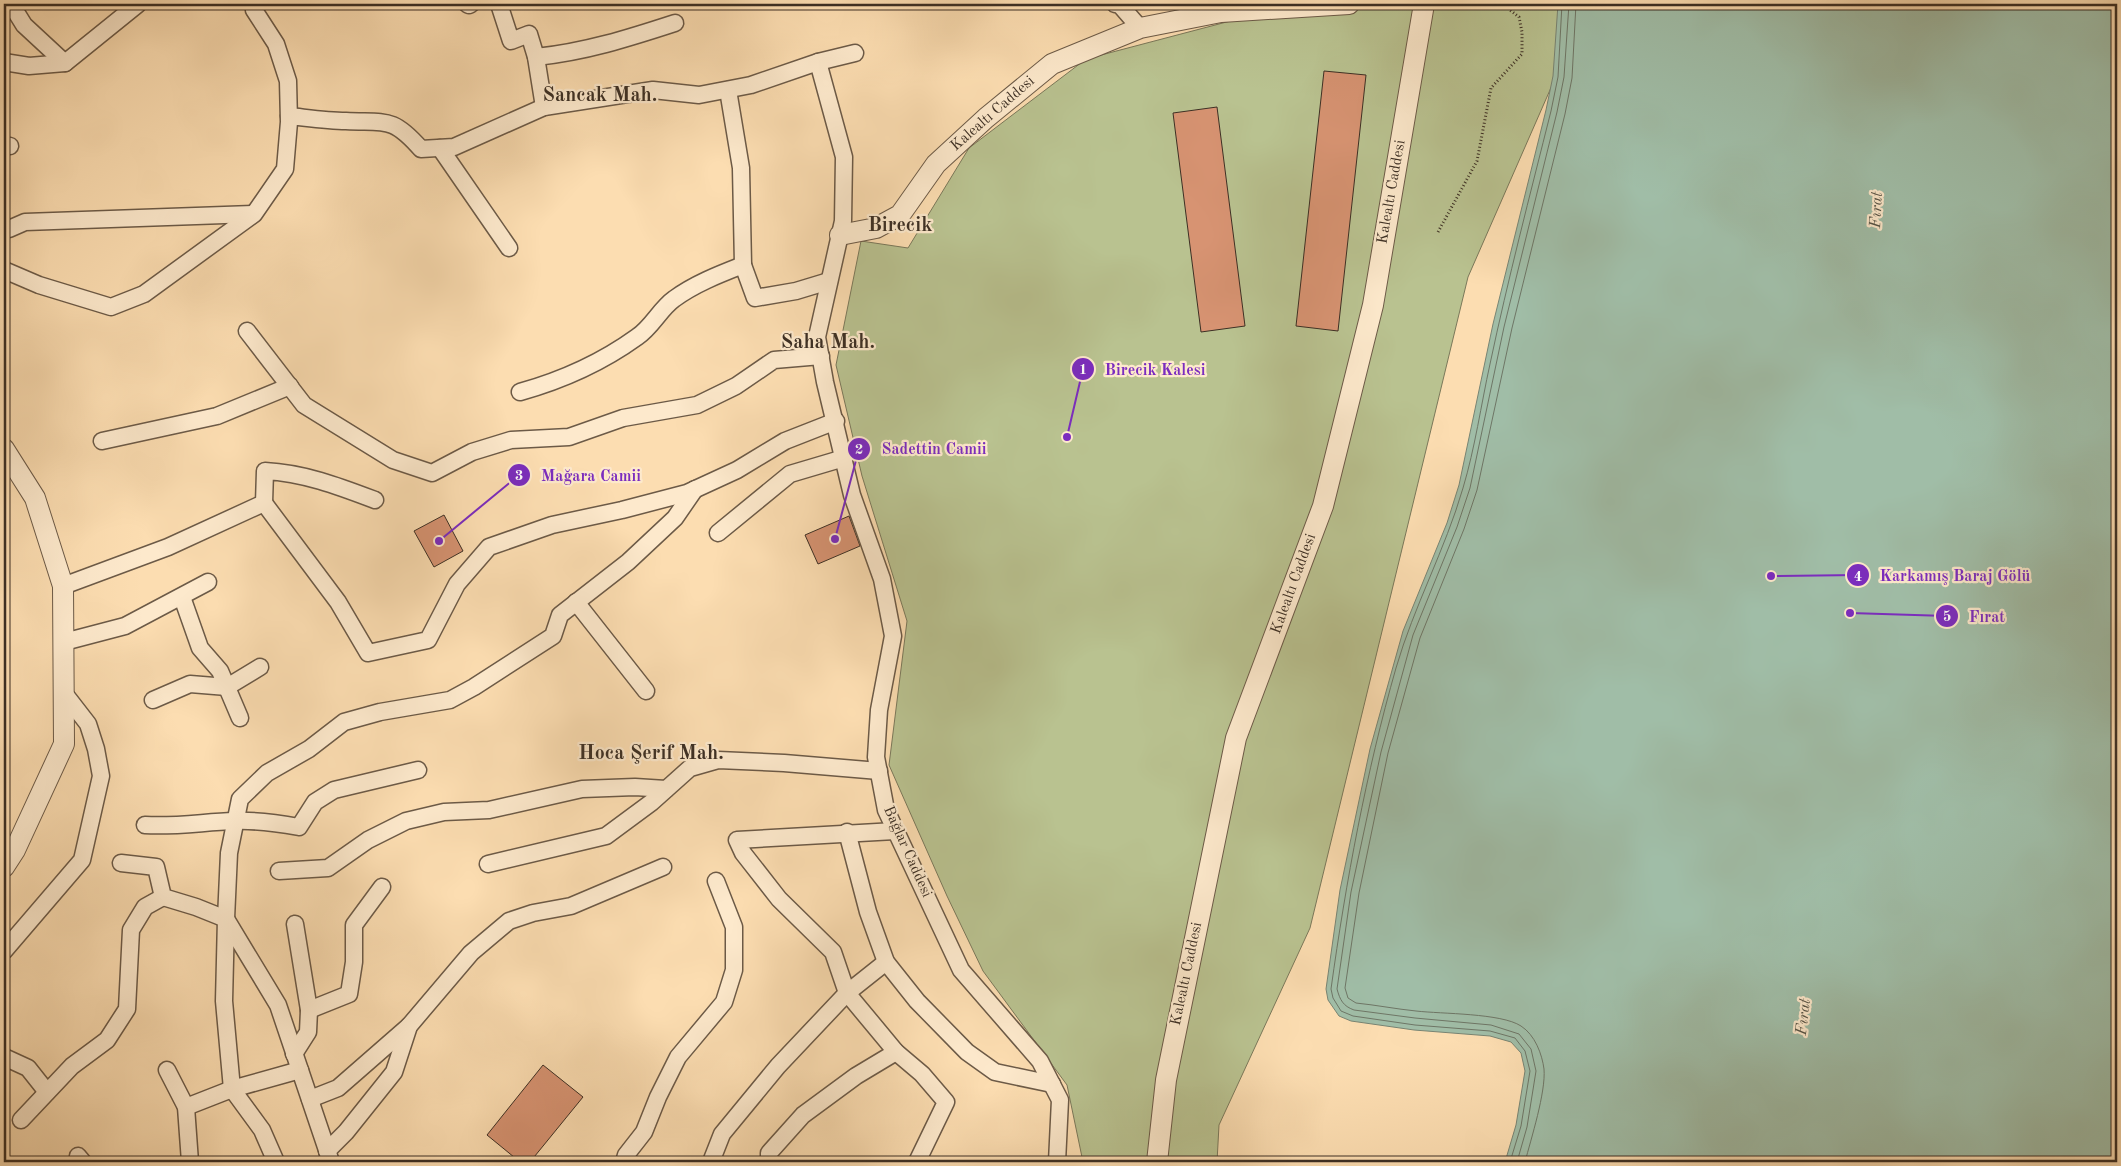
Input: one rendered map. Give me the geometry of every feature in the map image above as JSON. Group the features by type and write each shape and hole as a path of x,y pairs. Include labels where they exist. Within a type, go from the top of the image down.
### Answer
{"street":[{"path":"11,4 24,24 65,63"},
{"path":"4,62 29,66 65,63 138,4"},
{"path":"4,270 39,285 111,307 144,294 254,214 285,169 289,116 288,81 276,44 254,10 258,4"},
{"path":"466,4 471,4"},
{"path":"499,4 511,41 529,34 536,57 544,107"},
{"path":"1115,4 1120,5 1140,28"},
{"name":"Kalealtı Caddesi","path":"840,235 876,228 900,215 936,164 986,118 1052,64 1140,28 1198,10 1221,12 1296,5 1349,4"},
{"name":"Kalealtı Caddesi","path":"1157,1162 1166,1080 1236,738 1323,506 1372,305 1424,4"},
{"path":"536,57 572,53 618,42 675,24"},
{"path":"289,116 346,121 383,121 405,131 421,149 454,147 544,107 653,90 699,95 751,85 818,62 855,54"},
{"name":"Bağlar Caddesi","path":"818,62 844,157 843,221 817,337 852,495 882,579 893,636 879,710 876,757 886,810 961,970 1040,1061 1060,1100 1057,1162"},
{"path":"728,90 741,168 743,265 755,298 796,291 829,281"},
{"path":"440,148 509,248"},
{"path":"9,229 25,222 254,214"},
{"path":"520,392 554,382 604,360 640,336 674,299 713,277 743,265"},
{"path":"247,331 304,405 393,460 432,473 472,452 510,440 569,437 623,418 697,406 736,386 774,360 821,356"},
{"path":"102,441 217,416 290,386"},
{"path":"375,500 317,478 289,472 265,471 264,503 338,602 368,653 428,640 457,584 489,547 552,525 622,510 696,488 737,470 785,441 836,420"},
{"path":"4,449 34,498 63,586 64,642 64,744 15,850 4,867"},
{"path":"718,533 790,474 844,458"},
{"path":"276,1162 262,1130 232,1089 224,1001 226,919 230,853 234,821 240,799 267,773 309,749 344,722 380,712 450,700 474,687 553,636 560,615 628,562 668,524 696,488"},
{"path":"63,586 168,547 264,503"},
{"path":"64,642 125,626 208,582"},
{"path":"182,597 200,648 220,671 240,718"},
{"path":"576,602 646,691"},
{"path":"153,700 190,684 227,686 260,667"},
{"path":"4,951 82,860 101,776 96,749 88,724 64,693"},
{"path":"488,864 606,836 690,768 718,760 784,763 878,771"},
{"path":"145,825 170,827 234,821 269,821 299,827 315,802 334,790 418,770"},
{"path":"279,871 328,868 368,840 406,821 444,812 489,810 582,789 635,787 666,789"},
{"path":"895,831 847,832 737,840 742,853 779,899 833,952 847,993 896,1052 922,1074 946,1102 917,1162"},
{"path":"847,832 868,912 886,962 917,1001 967,1052 995,1072 1052,1084"},
{"path":"121,863 156,867 162,898"},
{"path":"310,1098 338,1088 409,1026 471,953 509,921 533,913 572,906 663,867"},
{"path":"624,1162 626,1155 644,1132 658,1097 678,1057 724,1002 734,970 734,928 716,881"},
{"path":"308,1010 349,994 354,962 354,925 382,887"},
{"path":"21,1120 72,1066 107,1040 127,1009 131,930 145,907 162,898 196,907 226,919 278,1005 329,1157"},
{"path":"294,1054 308,1032 308,1010 295,924"},
{"path":"711,1162 722,1134 778,1066 847,993 886,962"},
{"path":"329,1157 346,1132 394,1072 409,1026"},
{"path":"768,1162 769,1153 803,1115 856,1076 896,1052"},
{"path":"4,1057 28,1068 47,1092"},
{"path":"167,1070 186,1107 190,1162"},
{"path":"186,1107 232,1089 300,1070"}],"path":[{"path":"1438,232 1477,161 1491,88 1522,54 1522,32 1519,17 1502,4"}],"shaded area":[{"path":"1295,4 1585,4 1582,17 1468,277 1310,928 1219,1125 1217,1162 1083,1162 1067,1085 983,971 947,896 889,765 907,621 862,476 836,365 861,241 908,248 969,148 1086,59"}],"water":[{"path":"1558,4 2117,4 2117,1147 2111,1162 1505,1162 1516,1125 1525,1071 1521,1053 1511,1042 1490,1036 1414,1030 1351,1021 1339,1016 1328,1000 1326,989 1340,890 1370,749 1403,631 1447,523 1459,485 1493,324 1553,76"}],"building":[{"path":"1324,71 1366,75 1338,331 1296,326"},
{"path":"1217,107 1245,326 1201,332 1173,113"},
{"path":"444,515 463,551 434,567 414,531"},
{"path":"849,516 860,546 818,564 805,535"},
{"path":"543,1065 583,1097 530,1162 520,1162 487,1135"}],"place":[{"name":"Birecik Kalesi","path":"1067,437"},
{"name":"Sadettin Camii","path":"835,539"},
{"name":"Mağara Camii","path":"439,541"},
{"name":"Karkamış Baraj Gölü","path":"1771,576"},
{"name":"Fırat","path":"1850,613"}],"district":[{"name":"Sancak Mah.","path":"600,96"},
{"name":"Birecik","path":"900,226"},
{"name":"Saha Mah.","path":"828,343"},
{"name":"Hoca Şerif Mah.","path":"651,754"}]}
